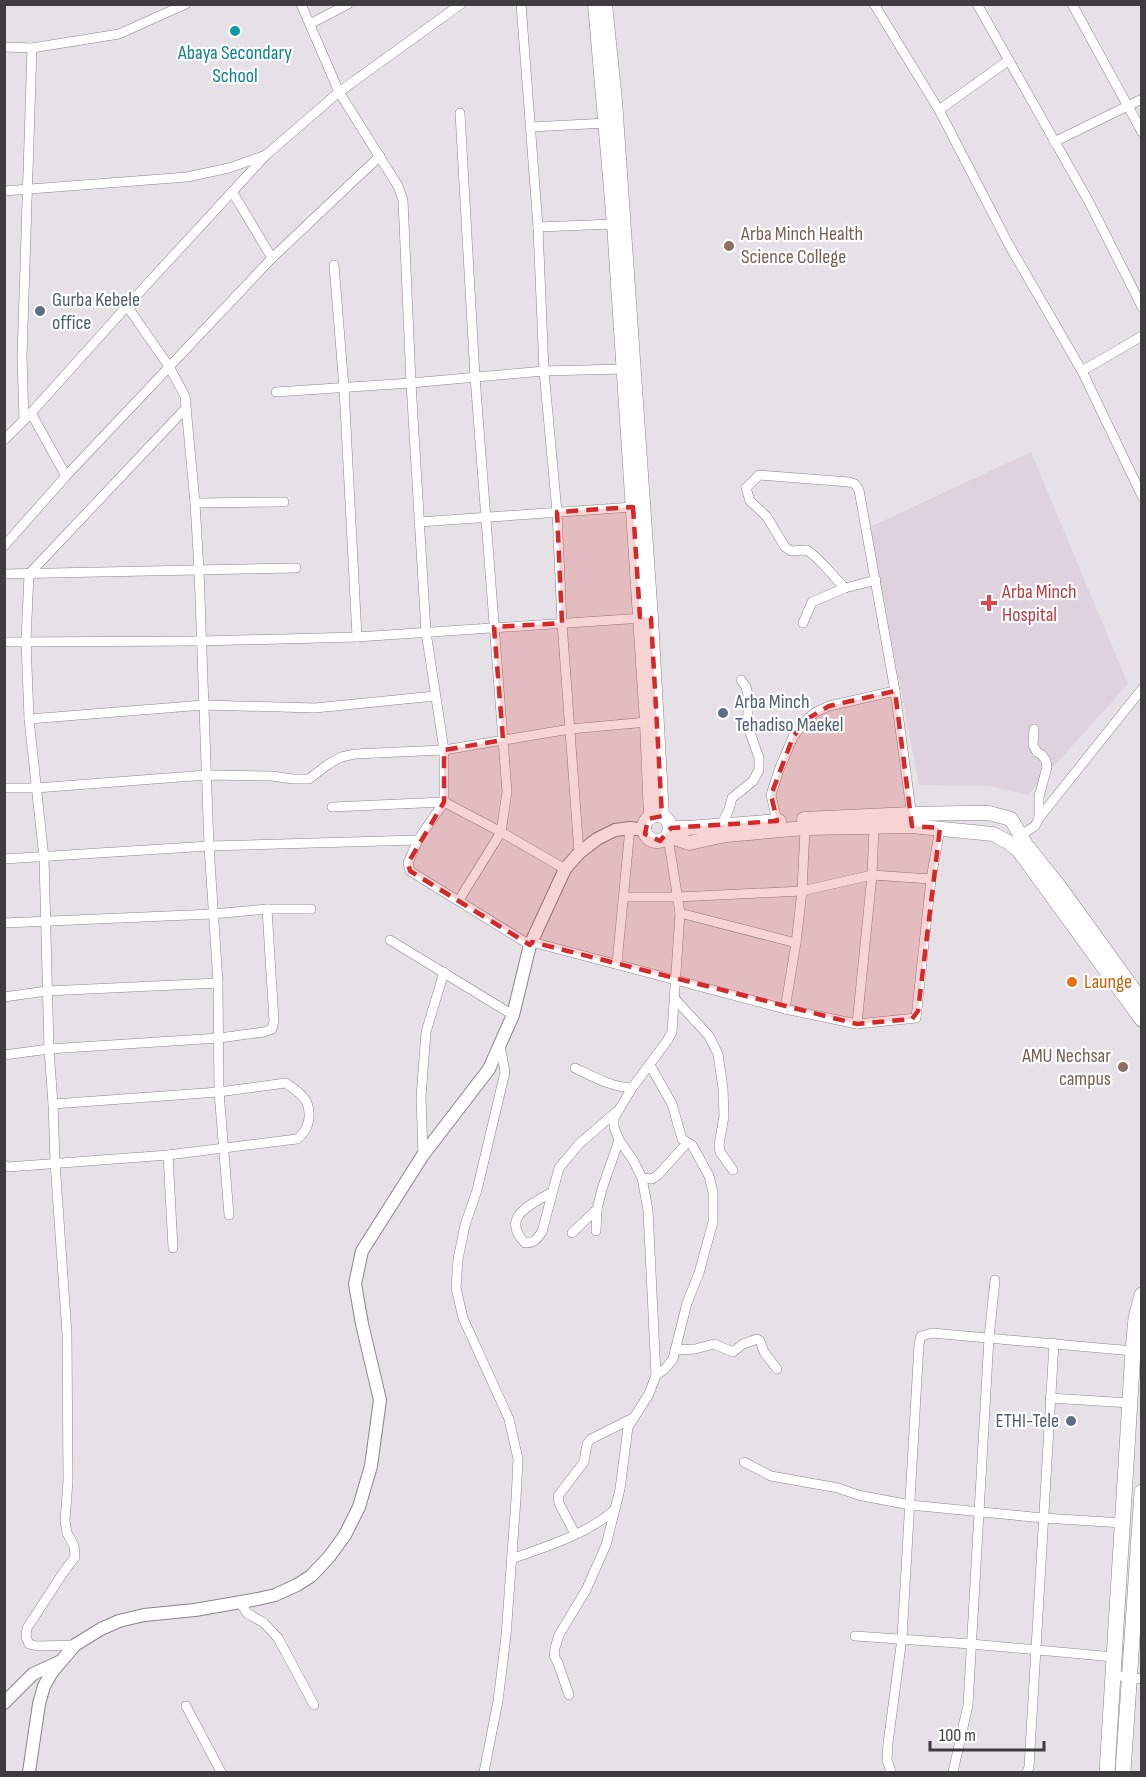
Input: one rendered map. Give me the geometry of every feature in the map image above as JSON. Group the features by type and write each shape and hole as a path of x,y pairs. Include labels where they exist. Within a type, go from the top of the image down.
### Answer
{"highway":[{"path":"1107,1773 1123,1523 1135,1435 1130,1403 1133,1351 1136,1318 1142,1295"},
{"path":"1123,1773 1136,1678 1142,1492"}],"main road":[{"path":"595,4 607,123 633,507 664,827 660,841 651,840 637,829 645,822 664,827 688,828 777,821 912,820 989,813 1011,819 1054,890 1142,1020"},
{"path":"605,4 615,101 645,618 647,722 664,827 689,843 726,835 805,828 874,827 912,820 940,828 993,834 1019,851 1054,890"},
{"path":"1074,918 1142,1001"}],"street":[{"path":"4,46 32,48 119,34 186,4"},
{"path":"301,4 339,92 398,186 403,200 426,632 444,750 444,802 418,840 408,863 410,871 531,944 616,963 785,1009 857,1024 916,1018 931,879 940,828"},
{"path":"310,24 348,4"},
{"path":"4,440 266,155 339,92 461,4"},
{"path":"521,4 538,227 544,371 579,853"},
{"path":"874,4 939,110 1009,245 1082,371 1142,496"},
{"path":"977,4 1089,202 1142,307"},
{"path":"1072,4 1142,132"},
{"path":"32,48 22,357 27,417 66,476"},
{"path":"939,110 1009,60"},
{"path":"1054,142 1142,99"},
{"path":"459,900 501,832 507,792 475,377 460,113"},
{"path":"531,127 607,123"},
{"path":"4,190 187,177 229,168 266,155"},
{"path":"4,546 66,476 272,258 380,156"},
{"path":"233,193 272,258"},
{"path":"538,227 614,224"},
{"path":"334,265 344,388 357,637"},
{"path":"127,306 170,368 185,396 199,570 209,846 218,983 219,1092 229,1215"},
{"path":"1082,371 1142,336"},
{"path":"276,392 544,371 623,369"},
{"path":"75,1645 37,1647 29,1644 26,1637 32,1620 75,1557 75,1546 64,1521 68,1481 68,1334 49,1049 44,858 28,719 26,640 28,574 186,408"},
{"path":"845,588 817,557 807,550 791,551 785,547 767,517 750,501 747,494 746,488 759,475 855,484 859,490 895,691 912,820"},
{"path":"195,503 284,502"},
{"path":"419,522 633,507"},
{"path":"4,574 296,568"},
{"path":"803,623 812,602 845,588 876,580"},
{"path":"4,642 26,640 202,641 357,637 645,618"},
{"path":"721,825 732,798 753,781 759,770 759,758 747,724 749,699 746,687 741,680"},
{"path":"1021,835 1035,826 1142,688"},
{"path":"777,821 771,795 793,737 807,719 829,706 895,691"},
{"path":"28,719 204,705 315,708 435,696"},
{"path":"4,788 36,788 207,775 309,779 341,757 355,754 444,750 570,729 647,722"},
{"path":"1034,729 1033,745 1046,761 1047,767 1039,797 1039,818"},
{"path":"332,807 444,802 565,869"},
{"path":"569,1695 554,1656 555,1648 559,1635 586,1590 606,1545 616,1509 628,1427 649,1394 656,1375 648,1210 642,1178 619,1140 614,1127 614,1118 632,1088 672,1032 680,914 664,827"},
{"path":"857,1024 872,875 874,827"},
{"path":"785,1009 802,891 805,828"},
{"path":"29,1773 39,1704 44,1686 75,1645 119,1621 144,1615 195,1610 275,1595 297,1585 311,1575 329,1557 345,1535 359,1507 371,1466 380,1400 355,1284 362,1251 423,1155 489,1069 513,1015 531,944 565,869 579,853 597,839 615,830 637,829 624,897 616,963"},
{"path":"4,859 209,846 418,840"},
{"path":"624,897 678,897 802,891 872,875 931,879"},
{"path":"4,1055 49,1049 219,1038 272,1029 274,1021 267,909"},
{"path":"4,923 213,914 267,909 311,909"},
{"path":"680,914 796,943"},
{"path":"390,940 513,1015"},
{"path":"423,1155 421,1097 426,1032 444,972"},
{"path":"4,997 47,991 218,983"},
{"path":"675,999 708,1036 718,1054 724,1116 719,1145 720,1152 733,1170"},
{"path":"484,1773 498,1701 506,1636 518,1459 509,1419 463,1318 456,1288 458,1258 465,1225 477,1190 505,1072 500,1046"},
{"path":"650,1065 672,1104 682,1139 692,1145 709,1176 713,1192 713,1222 699,1273 687,1303 673,1359 656,1375"},
{"path":"575,1068 607,1084 620,1088 632,1088"},
{"path":"4,1165 8,1167 224,1149 297,1138 304,1134 308,1123 307,1102 286,1083 219,1092 53,1104"},
{"path":"552,1192 522,1210 518,1217 517,1231 525,1243 531,1243 542,1232 559,1168 579,1144 623,1106"},
{"path":"596,1231 597,1209 602,1189 619,1140"},
{"path":"642,1178 652,1179 658,1175 687,1143"},
{"path":"168,1155 173,1248"},
{"path":"572,1233 597,1209"},
{"path":"952,1773 968,1705 989,1338 995,1280"},
{"path":"891,1773 887,1760 888,1743 902,1638 921,1336 932,1333 1133,1351"},
{"path":"675,1350 695,1349 714,1344 733,1352 743,1344 757,1339 777,1369"},
{"path":"1026,1773 1029,1767 1054,1343"},
{"path":"1050,1398 1130,1403"},
{"path":"575,1534 559,1503 558,1496 584,1462 587,1444 591,1438 633,1418"},
{"path":"744,1462 771,1476 838,1488 858,1495 910,1505 978,1513 1123,1523"},
{"path":"511,1559 554,1545 607,1517 616,1509"},
{"path":"240,1602 247,1613 264,1623 278,1638 314,1705"},
{"path":"855,1636 902,1638 1114,1657"},
{"path":"4,1702 33,1674 60,1662"},
{"path":"1113,1675 1136,1678"},
{"path":"186,1706 221,1773"}],"highlighted area":[{"path":"633,507 640,617 651,618 662,816 648,819 645,834 660,841 671,828 777,821 771,795 793,737 807,719 829,706 895,691 912,826 940,828 918,1011 912,1019 857,1024 532,942 530,945 410,871 408,863 444,802 444,750 503,740 494,627 562,623 557,512"}],"shaded area":[{"name":"Arba Minch Hospital","path":"1031,452 1128,684 1028,795 989,786 919,785 870,527"}],"place":[{"name":"Abaya Secondary School","path":"235,31"},
{"name":"Arba Minch Health Science College","path":"729,246"},
{"name":"Gurba Kebele office","path":"40,311"},
{"name":"Arba Minch Hospital","path":"989,603"},
{"name":"Arba Minch Tehadiso Maekel","path":"723,713"},
{"name":"Launge","path":"1072,982"},
{"name":"AMU Nechsar campus","path":"1123,1067"},
{"name":"ETHI-Tele","path":"1071,1421"}]}
